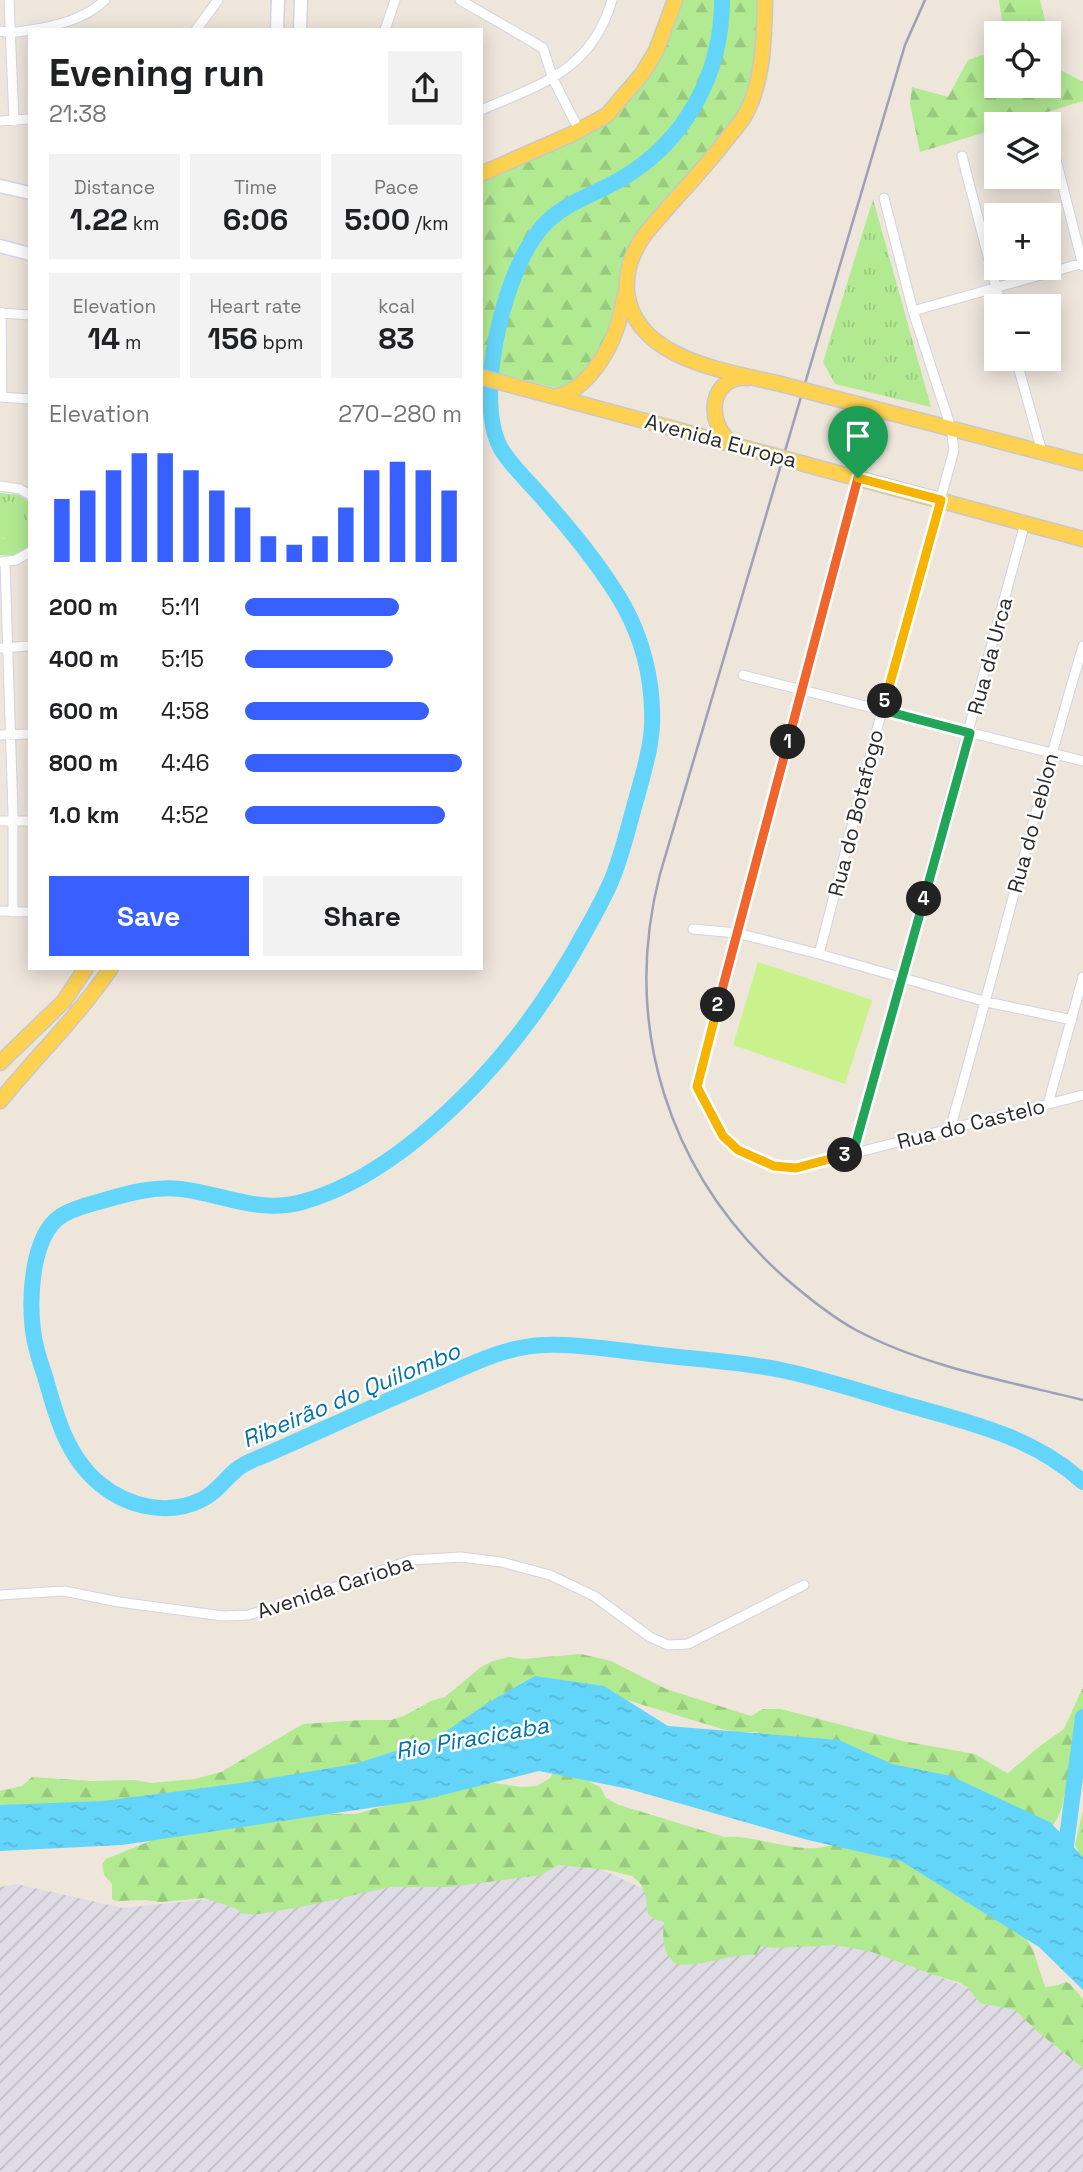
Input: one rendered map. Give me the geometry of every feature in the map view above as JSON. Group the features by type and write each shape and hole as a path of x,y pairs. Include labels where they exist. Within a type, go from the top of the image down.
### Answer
{"main road":[{"path":"277,28 278,0"},
{"path":"300,28 301,0"},
{"path":"483,173 607,115 642,74 661,40 675,0"},
{"path":"558,396 573,391 580,385 608,346 618,325 631,259 645,235 716,154 746,115 758,82 765,0"},
{"path":"0,186 28,193"},
{"path":"0,246 28,253"},
{"path":"626,285 634,316 648,335 664,348 692,360 1083,463"},
{"name":"Avenida Europa","path":"483,378 1083,539"},
{"path":"738,446 725,437 715,421 717,398 721,390 733,380 763,380"},
{"path":"0,1063 45,1022 64,1001 85,970"},
{"path":"0,1101 80,1011 110,970"}],"street":[{"path":"9,0 14,121"},
{"path":"42,28 93,12 105,0"},
{"path":"197,28 218,0"},
{"path":"386,28 395,0"},
{"path":"460,0 543,48 553,79 579,130"},
{"path":"483,109 553,79 585,53 606,21 612,0"},
{"path":"0,31 10,33 28,30"},
{"path":"0,121 28,119"},
{"path":"962,156 998,294"},
{"path":"913,311 1083,264 1061,179"},
{"name":"Rua do Botafogo","path":"820,954 882,710 954,450 951,428 913,311 884,198"},
{"path":"28,315 0,312 1,397 28,399"},
{"path":"1019,371 1042,452"},
{"path":"737,933 858,478"},
{"path":"0,486 20,489 28,494"},
{"name":"Rua da Urca","path":"853,1153 970,733 1025,523"},
{"path":"13,912 12,820 5,736 2,562 16,560 28,553"},
{"path":"4,648 28,646"},
{"name":"Rua do Leblon","path":"950,1129 987,1002 1051,753 1083,646"},
{"path":"743,675 1083,761"},
{"path":"5,736 28,734"},
{"path":"0,821 28,821"},
{"path":"0,911 28,912"},
{"path":"694,929 737,933 987,1002 1072,1020"},
{"name":"Rua do Castelo","path":"737,933 697,1087 723,1136 738,1150 774,1166 796,1168 1083,1095"},
{"path":"1048,1104 1083,977"},
{"name":"Avenida Carioba","path":"0,1595 64,1591 223,1616 248,1615 302,1599 411,1560 461,1557 501,1562 550,1575 594,1596 650,1637 668,1644 688,1644 804,1585"}],"shaded area":[{"path":"581,1860 674,1903 840,1939 961,1985 1033,2018 1083,2065 1083,2172 0,2172 0,1887 16,1884 123,1908"}],"green space":[{"path":"681,0 759,0 752,81 741,112 711,151 640,232 609,333 598,354 572,385 560,389 483,370 483,180 611,119 647,77 661,54"},
{"path":"999,0 1040,0 1045,21 1002,21"},
{"path":"982,55 984,98 1061,98 1061,70 1083,82 1083,101 1048,112 984,112 984,133 920,152 910,104 912,87 948,97 968,60"},
{"path":"873,199 931,407 835,384 823,362"},
{"path":"0,493 19,495 28,502 28,547 14,555 0,555 0,537 10,541 17,540 20,525 11,518 10,510 13,505 10,501 0,508"},
{"path":"10,500 14,505 10,510 13,513 13,521 25,526 28,531 17,540 8,542 0,537 0,508"},
{"path":"758,962 872,1000 845,1084 733,1045"},
{"path":"581,1654 611,1661 666,1689 751,1716 763,1709 781,1709 903,1741 974,1754 1008,1773 1064,1729 1083,1687 1083,1774 1075,1767 1058,1816 1047,1832 766,1740 757,1732 722,1729 584,1687 417,1764 0,1818 0,1791 22,1786 32,1777 91,1781 136,1780 151,1783 195,1779 221,1772 303,1724 391,1720 404,1716 431,1701 445,1697 481,1667 493,1661 509,1657 523,1659"},
{"path":"557,1765 600,1787 606,1798 619,1805 724,1837 817,1848 859,1835 928,1872 1026,1938 1033,1950 1045,1987 1066,1982 1083,1999 1083,2068 1015,2010 980,2003 967,1987 958,1982 872,1952 836,1945 772,1948 761,1946 756,1955 697,1964 676,1964 664,1945 664,1922 653,1919 648,1914 645,1893 640,1883 632,1876 607,1870 559,1865 541,1875 450,1887 390,1887 259,1914 243,1914 235,1908 204,1898 161,1902 116,1901 112,1899 112,1884 104,1874 102,1864 106,1859 168,1831 258,1813 356,1814 415,1797 487,1782 522,1787 537,1786 550,1778"},
{"path":"1083,1810 1083,1861 1075,1845"}],"water":[{"name":"Rio Piracicaba","path":"535,1676 604,1686 668,1726 839,1740 892,1764 951,1776 1050,1822 1083,1857 1083,1990 1039,1947 901,1861 808,1840 629,1789 539,1771 423,1800 122,1845 0,1851 0,1805 103,1801 241,1783 355,1764 436,1738 489,1702"}],"waterway":[{"name":"Ribeirão do Quilombo","path":"722,0 715,54 707,79 681,126 644,164 559,212 531,241 507,296 491,372 491,411 500,447 574,535 605,577 630,618 647,669 652,721 648,755 620,856 601,902 551,989 495,1064 441,1118 376,1169 327,1193 286,1205 241,1202 196,1191 162,1188 114,1197 77,1208 61,1216 43,1238 34,1269 31,1302 36,1349 64,1435 79,1461 111,1492 149,1507 175,1507 201,1500 252,1460 487,1358 520,1348 549,1345 747,1364 815,1378 1004,1434 1045,1454 1083,1482"},
{"name":"Ribeirão do Quilombo","path":"1064,1860 1083,1717"}],"railway":[{"path":"925,0 905,45 660,874 649,930 647,986 652,1040 664,1093 684,1144 710,1191 744,1236 784,1277 828,1312 883,1343 967,1372 1083,1400"}],"route":[{"path":"858,478 941,500 882,710 970,733 853,1153 796,1168 774,1166 738,1150 723,1136 697,1087 858,478"}]}
